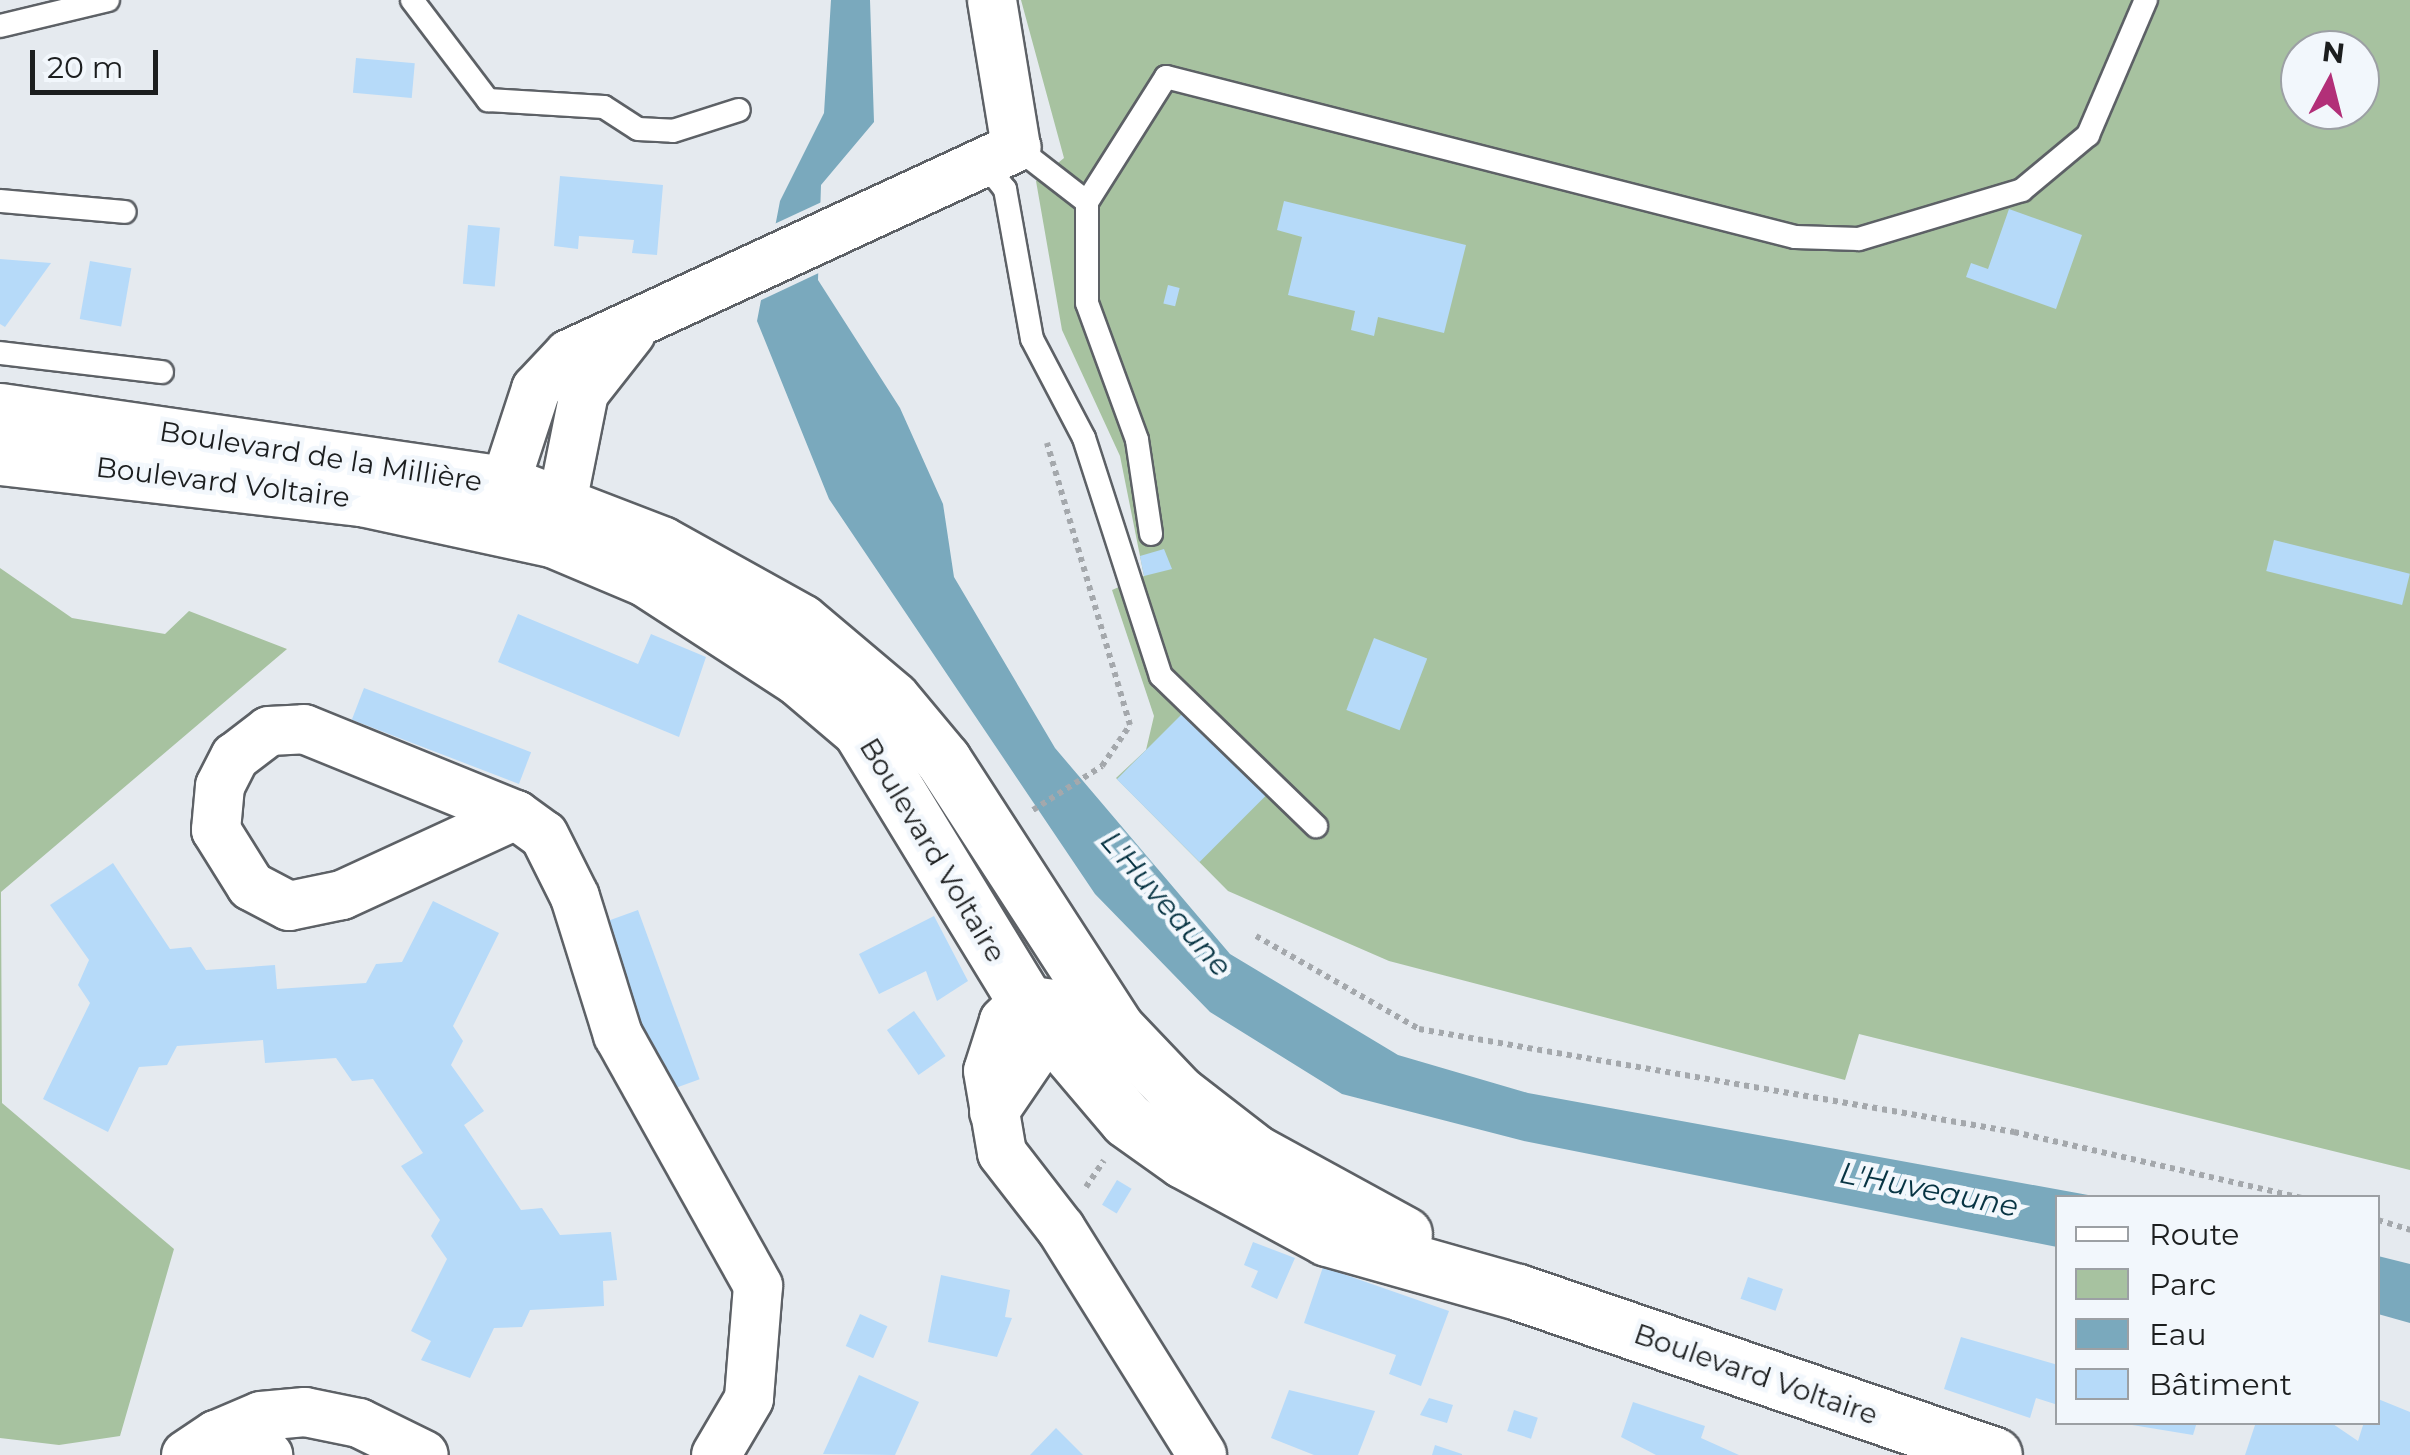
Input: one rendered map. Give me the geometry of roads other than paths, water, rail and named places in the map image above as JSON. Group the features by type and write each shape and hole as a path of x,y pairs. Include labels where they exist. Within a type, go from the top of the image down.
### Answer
{"main road":[{"name":"Boulevard de la Millière","path":"8,428 536,509 661,544 801,622 892,698 1007,827"},
{"name":"Boulevard Voltaire","path":"8,428 362,498 536,509 799,678 860,730 1048,994 1127,1120 1184,1160 1328,1238 1518,1292 1994,1455"},
{"name":"Boulevard Voltaire","path":"1007,827 1048,994 1118,1030 1232,1134 1518,1292"}],"street":[{"path":"536,509 584,393 640,324 1001,156 992,0"},
{"path":"516,815 342,895 289,906 251,886 216,830 220,786 235,757 269,732 304,729 516,815 544,835 575,897 618,1035 758,1286 749,1399 713,1451"},
{"path":"1048,994 994,1112 1002,1153 1061,1228 1202,1455"},
{"path":"201,1445 305,1412 359,1424 424,1455"},
{"path":"201,1445 268,1455"}],"lane":[{"path":"0,26 108,0"},
{"path":"412,0 488,100 604,107 638,129 673,131 739,110"},
{"path":"1151,534 1137,440 1088,303 1087,202 1166,77 1795,237 1859,239 2022,190 2088,135 2146,0"},
{"path":"1001,156 1087,202"},
{"path":"1001,156 1032,339 1062,396 1161,676 1316,826"},
{"path":"0,201 124,212"},
{"path":"0,353 162,372"}],"water":[{"name":"L'Huveaune","path":"831,0 870,0 874,122 821,185 818,280 900,408 943,504 954,577 1055,748 1230,954 1398,1055 1528,1093 2088,1195 2055,1195 2055,1247 1524,1141 1342,1094 1210,1012 1095,894 829,499 757,321 780,201 824,113"},
{"path":"2380,1256 2410,1264 2410,1323 2380,1315"}]}
